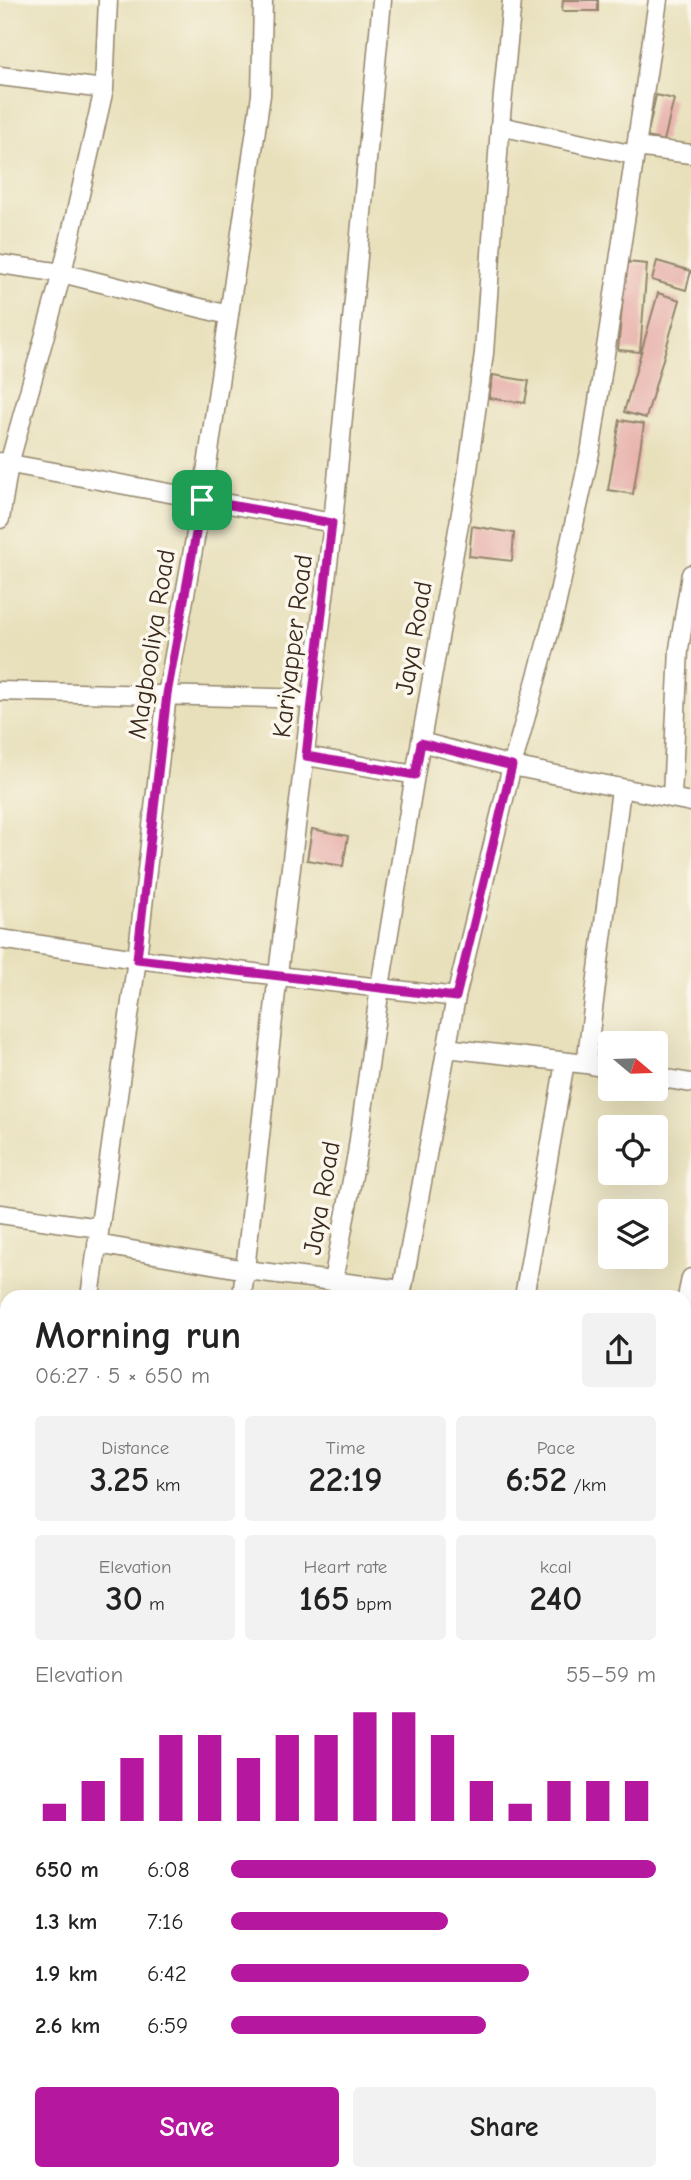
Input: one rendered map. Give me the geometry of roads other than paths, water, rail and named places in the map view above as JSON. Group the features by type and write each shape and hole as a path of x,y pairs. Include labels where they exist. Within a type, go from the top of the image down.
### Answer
{"street":[{"path":"0,519 5,463 62,273 104,89 108,0"},
{"name":"Magbooliya Road","path":"91,1290 137,959 167,694 202,500 261,96 263,0"},
{"name":"Kariyapper Road","path":"243,1290 332,523 382,0"},
{"name":"Jaya Road","path":"333,1281 357,1154 380,987 466,484 484,353 512,0"},
{"path":"402,1290 456,997 512,766 553,619 590,448 658,0"},
{"path":"0,76 104,89"},
{"path":"500,126 635,151 691,153"},
{"path":"0,264 62,273 228,315"},
{"path":"5,463 332,523"},
{"path":"672,797 691,574"},
{"path":"0,691 313,699"},
{"path":"421,743 512,766 691,802"},
{"path":"306,756 415,775"},
{"path":"586,1064 621,789"},
{"path":"0,939 137,959 456,997"},
{"path":"446,1048 598,1066"},
{"path":"525,1290 565,1062"},
{"path":"668,1079 691,1083"},
{"path":"0,1214 246,1270 384,1290"}]}
